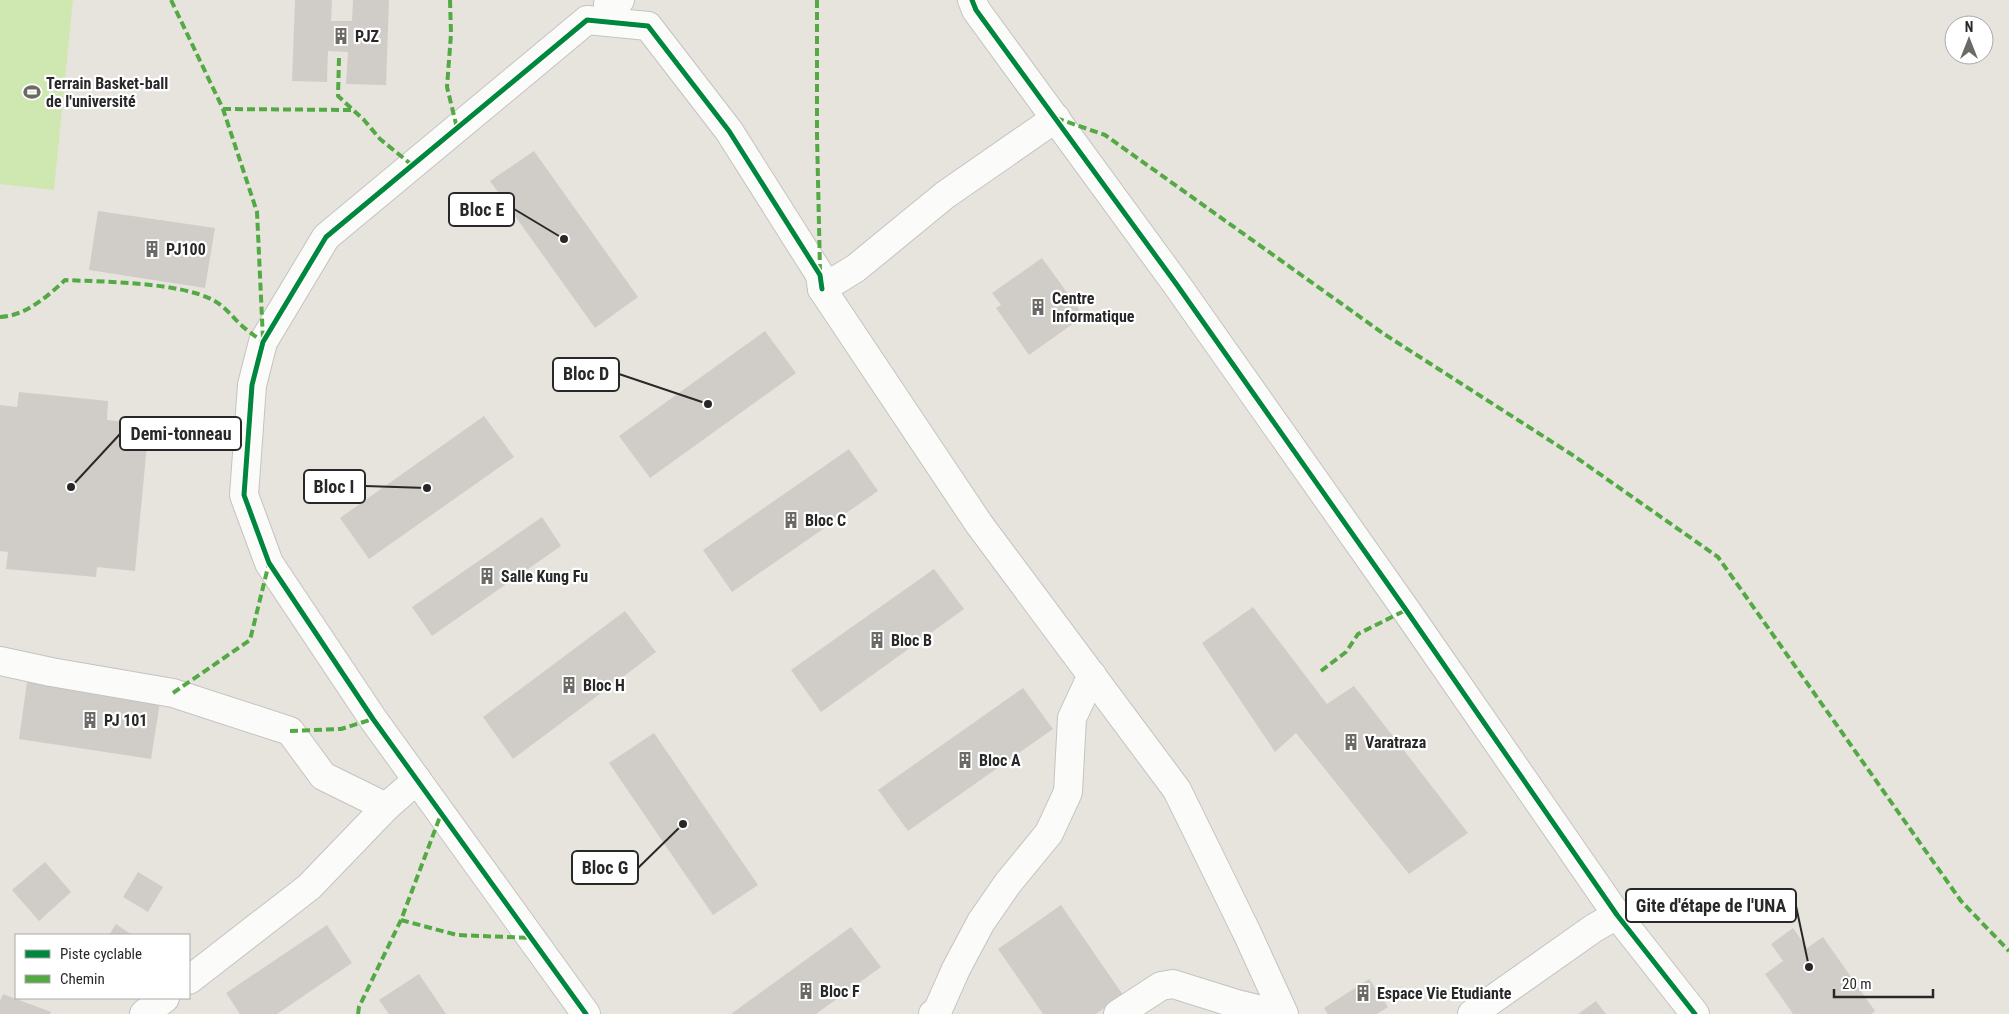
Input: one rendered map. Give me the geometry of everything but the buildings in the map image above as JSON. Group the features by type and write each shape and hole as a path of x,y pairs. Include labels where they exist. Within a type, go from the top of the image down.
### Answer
{"street":[{"path":"970,3 1178,285 1617,915 1695,1014"},
{"path":"586,1014 373,719 269,563 244,496 252,385 263,342 326,237 606,6 648,26 729,131 820,275 822,289 979,524 1178,790 1284,1014"},
{"path":"822,289 856,268 945,195 1056,118"},
{"path":"0,660 51,672 173,693 290,731 323,776 386,807"},
{"path":"937,1013 956,969 981,922 1008,882 1049,834 1068,792 1072,718 1092,675"},
{"path":"190,979 310,887 386,807 417,780"},
{"path":"1472,1014 1594,928 1617,915"},
{"path":"1118,1014 1161,986 1173,984 1237,1004 1278,1014"},
{"path":"144,1014 164,999"}],"green space":[{"name":"Terrain Basket-ball de l'université","path":"0,0 73,0 54,190 0,184"}],"marked path":[{"path":"171,0 223,109 257,212 263,340"},
{"path":"450,0 451,34 447,87 457,128"},
{"path":"817,0 820,270"},
{"path":"339,58 338,96 364,120 380,139 412,165"},
{"path":"223,109 354,110"},
{"path":"1056,118 1105,135 1384,334 1574,456 1718,557 1961,901 2009,951"},
{"path":"0,317 9,316 27,309 51,293 65,280 121,282 162,286 198,294 213,300 263,342"},
{"path":"173,693 250,640 269,563"},
{"path":"1321,671 1346,652 1358,634 1406,610"},
{"path":"290,731 341,729 373,719"},
{"path":"358,1014 359,1007 401,920 441,814"},
{"path":"401,920 457,935 531,938"}],"cycle path":[{"path":"972,0 976,10 1177,285 1406,610 1617,915 1695,1014"},
{"path":"586,1014 373,719 269,563 244,495 252,385 263,342 326,237 587,20 648,26 729,131 820,275 822,289"}],"place":[{"name":"PJZ","path":"341,36"},
{"name":"Terrain Basket-ball de l'université","path":"32,92"},
{"name":"Bloc E","path":"564,239"},
{"name":"PJ100","path":"152,249"},
{"name":"Centre Informatique","path":"1038,307"},
{"name":"Bloc D","path":"708,404"},
{"name":"Demi-tonneau","path":"71,487"},
{"name":"Bloc I","path":"427,488"},
{"name":"Bloc C","path":"791,520"},
{"name":"Salle Kung Fu","path":"487,576"},
{"name":"Bloc B","path":"877,640"},
{"name":"Bloc H","path":"569,685"},
{"name":"PJ 101","path":"90,720"},
{"name":"Varatraza","path":"1351,742"},
{"name":"Bloc A","path":"965,760"},
{"name":"Bloc G","path":"683,824"},
{"name":"Gite d'étape de l'UNA","path":"1809,967"},
{"name":"Bloc F","path":"806,991"},
{"name":"Espace Vie Etudiante","path":"1363,993"}]}
